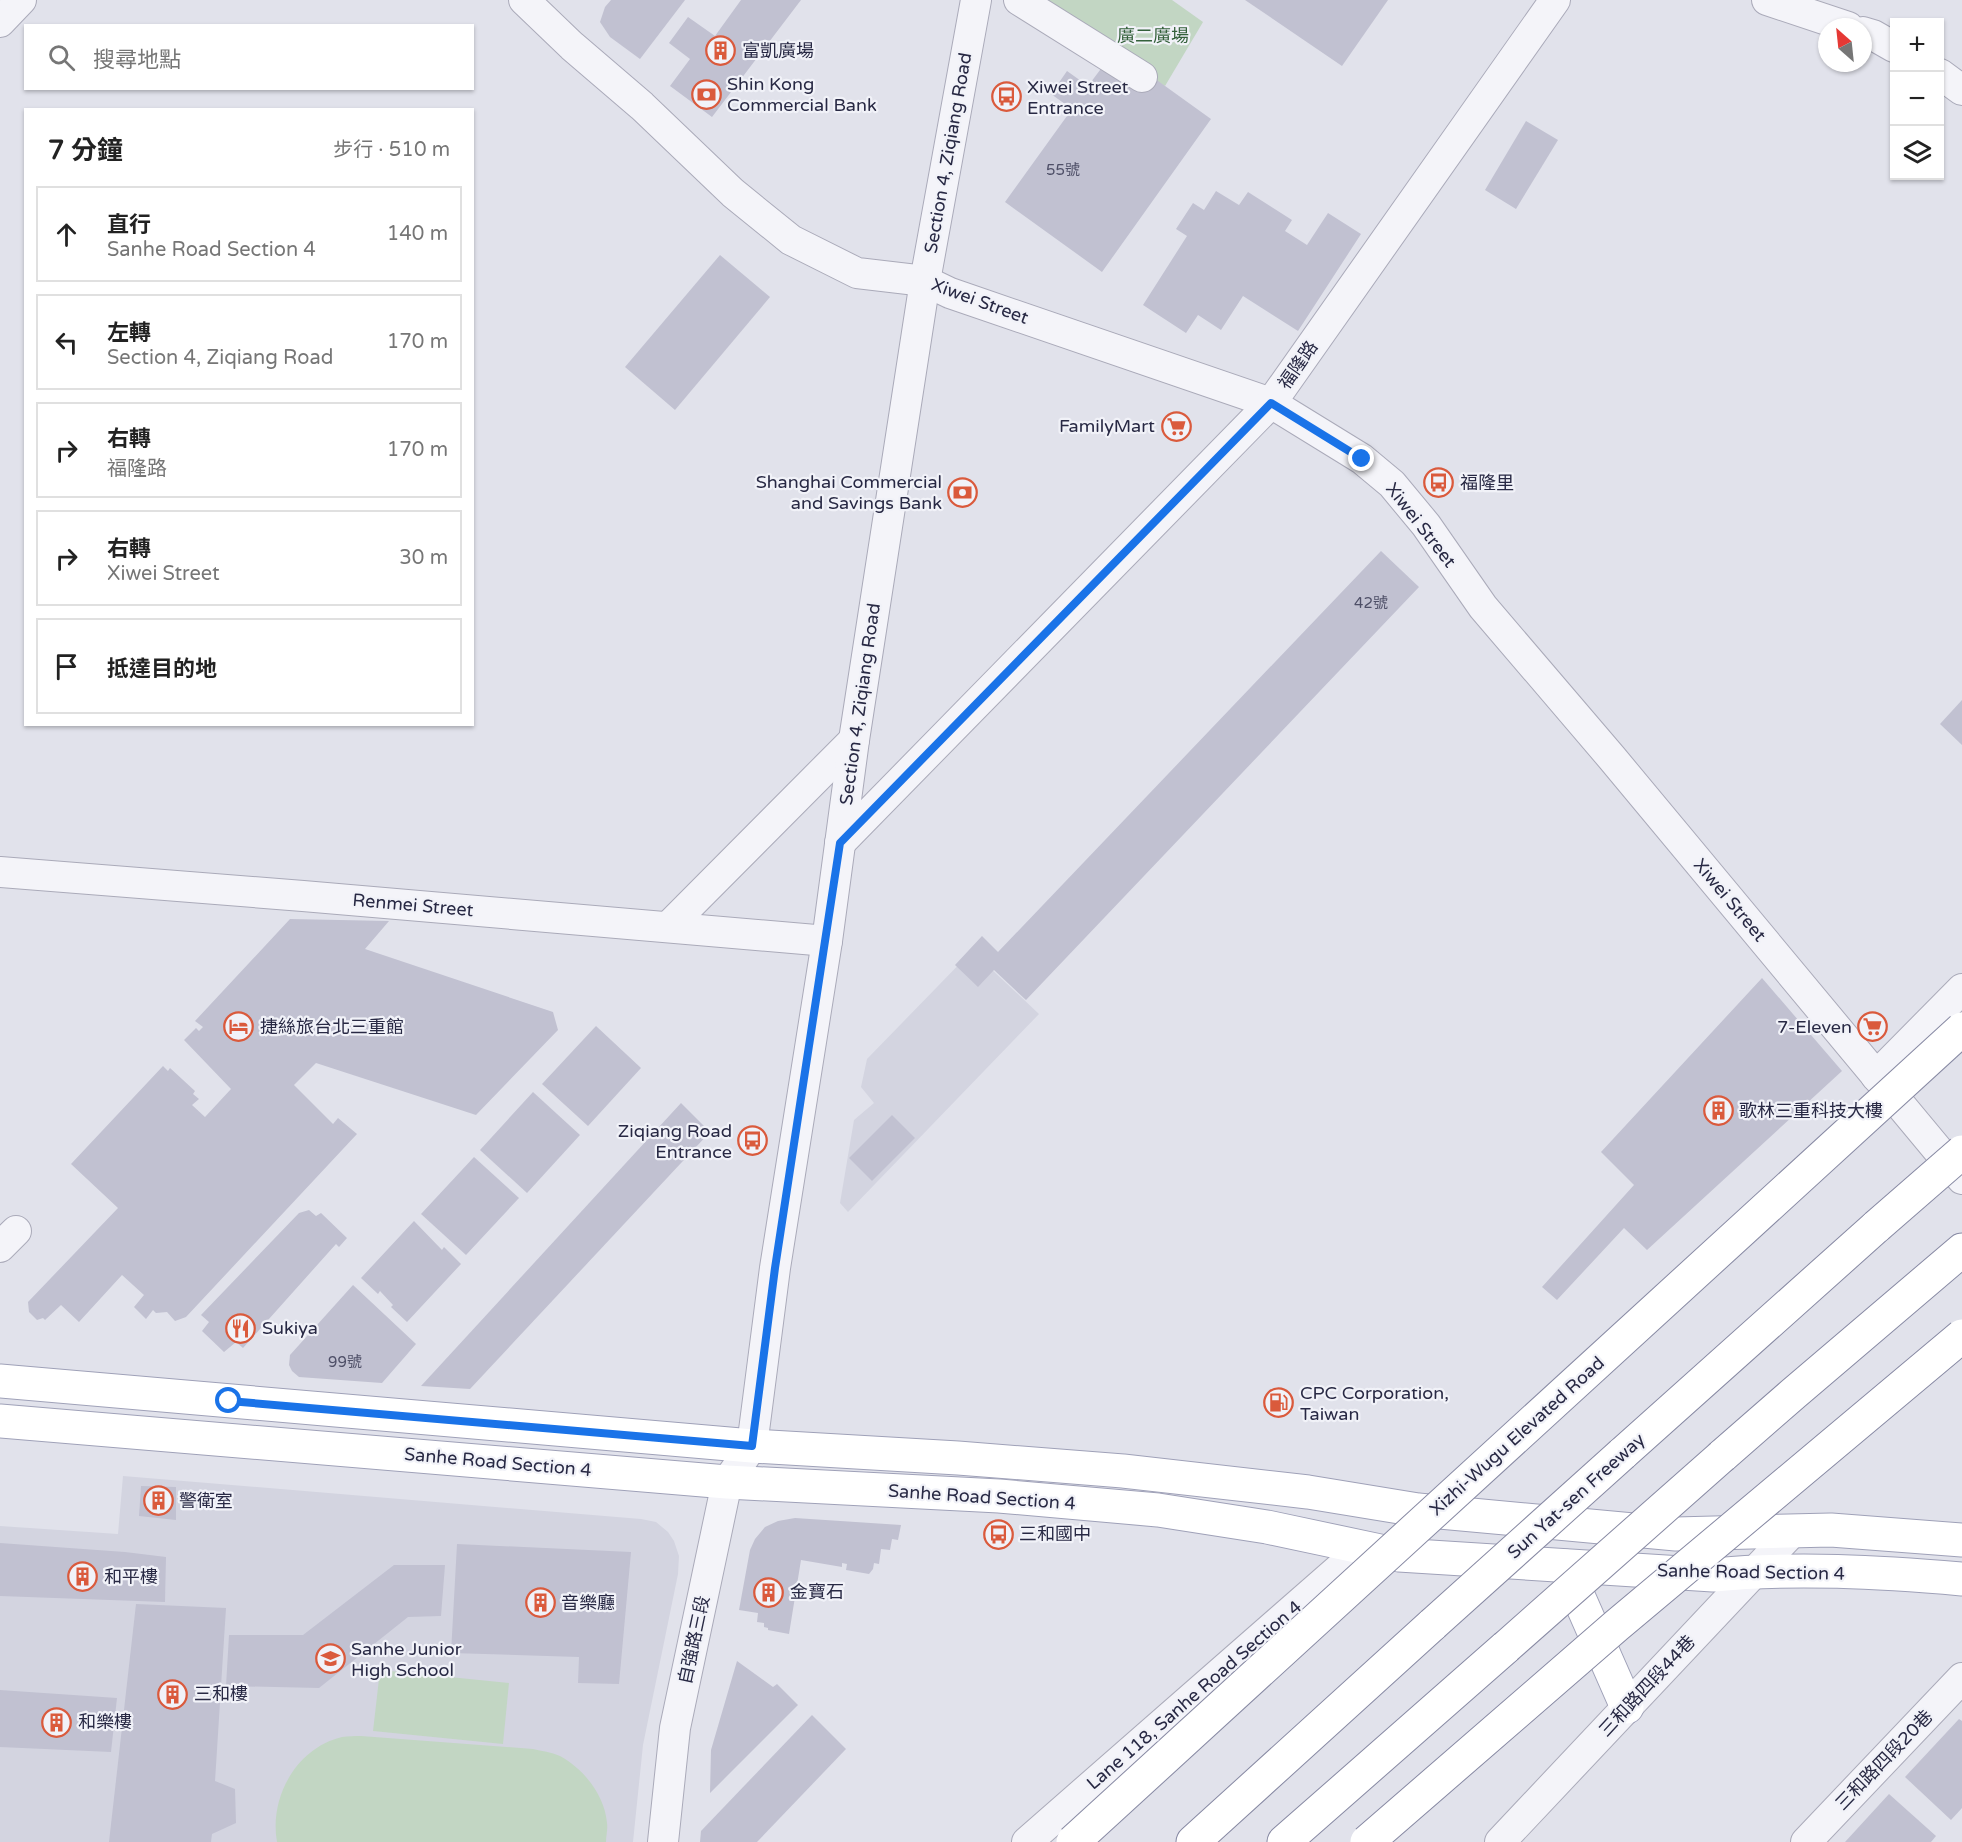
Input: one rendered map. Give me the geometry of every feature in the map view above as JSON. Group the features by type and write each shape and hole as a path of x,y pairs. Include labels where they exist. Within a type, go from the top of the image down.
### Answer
{"main road":[{"name":"Xizhi-Wugu Elevated Road","path":"1073,1842 1962,1029"},
{"name":"Sun Yat-sen Freeway","path":"1193,1842 1622,1454 1962,1152"},
{"path":"1284,1842 1793,1394 1951,1260"},
{"path":"1367,1842 1616,1626 1962,1336"},
{"name":"Sanhe Road Section 4","path":"0,1381 752,1446 958,1458 1123,1471 1308,1492 1418,1510 1676,1534 1831,1530 1962,1540"},
{"name":"Sanhe Road Section 4","path":"0,1421 727,1482 999,1496 1158,1510 1267,1527 1399,1555 1713,1575 1754,1571 1916,1575 1962,1579"},
{"path":"1565,1566 1627,1707"}],"street":[{"path":"0,22 21,0"},
{"name":"Xiwei Street","path":"524,0 572,46 642,106 733,193 791,240 857,273 925,280 950,293 1271,403 1362,459 1392,484 1426,525 1483,607 1612,758 1962,1179"},
{"name":"Section 4, Ziqiang Road","path":"752,1446 775,1268 925,280 976,0"},
{"path":"1019,0 1142,76"},
{"name":"福隆路","path":"840,843 1271,403 1555,0"},
{"path":"1767,0 1821,18"},
{"path":"1872,35 1890,45"},
{"path":"1944,77 1962,90"},
{"path":"669,926 854,740"},
{"name":"Renmei Street","path":"0,872 669,926 826,941"},
{"path":"1876,1076 1962,989"},
{"name":"自強路三段","path":"663,1842 675,1728 727,1482 752,1446"},
{"name":"三和路四段44巷","path":"1500,1842 1794,1530"},
{"name":"Lane 118, Sanhe Road Section 4","path":"1027,1842 1363,1548"},
{"name":"三和路四段20巷","path":"1806,1842 1962,1678"}],"shaded area":[{"path":"972,951 1039,1014 848,1212 840,1203 854,1120 874,1103 861,1087 867,1059"},
{"name":"Sanhe Junior High School","path":"123,1476 656,1522 668,1532 674,1541 679,1556 678,1574 643,1745 633,1842 0,1842 0,1526 118,1534"}],"green space":[{"name":"廣二廣場","path":"1021,0 1172,0 1203,22 1165,86"},
{"path":"380,1670 509,1683 503,1744 373,1731"},
{"path":"361,1736 533,1749 560,1756 577,1768 598,1793 607,1825 606,1842 277,1842 277,1809 289,1777 299,1763 326,1743 342,1737"}],"building":[{"path":"611,0 685,0 640,59 610,37 600,22 605,7"},
{"name":"富凱廣場","path":"741,0 801,0 712,117 670,86 690,59 669,43 688,17 715,36"},
{"path":"1245,0 1388,0 1342,66"},
{"path":"1115,50 1211,119 1102,272 1005,202 1072,109 1051,94 1067,71 1088,86"},
{"path":"1526,121 1558,140 1516,209 1485,190"},
{"path":"1216,191 1239,205 1248,192 1292,220 1285,231 1307,245 1328,213 1361,234 1298,331 1243,296 1221,330 1198,315 1186,333 1143,305 1187,236 1176,229 1193,203 1204,210"},
{"path":"720,255 770,297 675,410 625,367"},
{"path":"1381,551 1419,587 1026,1000 994,970 978,987 955,965 982,936 998,952"},
{"path":"1962,700 1962,745 1940,724"},
{"path":"290,919 389,921 365,949 553,1012 558,1030 476,1115 316,1063 294,1085 333,1124 338,1118 357,1134 186,1317 175,1321 167,1312 156,1313 153,1310 146,1319 134,1307 144,1295 122,1275 79,1322 61,1305 45,1320 43,1318 37,1320 29,1312 28,1302 118,1208 71,1164 163,1066 168,1071 170,1068 195,1091 193,1094 199,1099 192,1105 205,1117 231,1089 184,1040 196,1028 199,1031 203,1027 195,1021"},
{"name":"歌林三重科技大樓","path":"1762,978 1842,1071 1647,1250 1624,1228 1557,1300 1542,1287 1634,1185 1601,1152"},
{"path":"596,1026 641,1068 588,1126 542,1084"},
{"path":"533,1092 580,1135 527,1193 480,1150"},
{"path":"681,1103 710,1132 470,1389 421,1386"},
{"path":"892,1115 915,1138 872,1181 849,1158"},
{"path":"474,1157 519,1198 466,1255 421,1214"},
{"path":"309,1210 316,1216 321,1213 347,1238 339,1247 336,1244 243,1348 236,1342 224,1352 202,1331 209,1322 201,1315 299,1213"},
{"path":"414,1221 442,1250 444,1247 461,1264 407,1322 391,1307 393,1305 380,1291 378,1294 361,1278"},
{"path":"353,1285 416,1344 382,1383 299,1377 289,1365 290,1355"},
{"name":"警衛室","path":"141,1486 176,1487 176,1520 139,1516"},
{"name":"金寶石","path":"795,1518 901,1525 898,1540 892,1539 890,1550 881,1549 879,1564 874,1563 869,1574 846,1570 847,1564 842,1563 842,1567 801,1560 789,1634 768,1630 764,1627 764,1623 757,1622 758,1613 739,1610 750,1550 755,1539 765,1527 778,1521"},
{"name":"和平樓","path":"0,1543 166,1557 165,1602 0,1596"},
{"name":"音樂廳","path":"457,1544 631,1552 619,1684 578,1683 579,1657 451,1653"},
{"path":"394,1565 445,1565 441,1616 408,1617 319,1688 226,1686 229,1635 303,1635"},
{"name":"三和樓","path":"136,1604 226,1608 215,1781 235,1789 236,1823 212,1834 211,1842 109,1842"},
{"path":"737,1661 773,1687 777,1684 798,1705 710,1793 711,1750"},
{"name":"和樂樓","path":"0,1690 117,1698 111,1752 0,1747"},
{"path":"812,1715 846,1749 757,1842 700,1842 701,1831"},
{"path":"1959,1719 1962,1721 1962,1808 1951,1820 1905,1777"},
{"path":"1889,1794 1936,1836 1931,1842 1845,1842"}],"place":[{"name":"富凱廣場","path":"721,51"},
{"name":"Shin Kong Commercial Bank","path":"706,94"},
{"name":"Xiwei Street Entrance","path":"1006,97"},
{"name":"FamilyMart","path":"1176,426"},
{"name":"福隆里","path":"1439,483"},
{"name":"Shanghai Commercial and Savings Bank","path":"963,492"},
{"name":"捷絲旅台北三重館","path":"239,1027"},
{"name":"7-Eleven","path":"1873,1027"},
{"name":"歌林三重科技大樓","path":"1718,1111"},
{"name":"Ziqiang Road Entrance","path":"753,1141"},
{"name":"Sukiya","path":"241,1328"},
{"name":"CPC Corporation, Taiwan","path":"1279,1403"},
{"name":"警衛室","path":"158,1501"},
{"name":"三和國中","path":"998,1534"},
{"name":"和平樓","path":"83,1577"},
{"name":"金寶石","path":"769,1592"},
{"name":"音樂廳","path":"540,1603"},
{"name":"Sanhe Junior High School","path":"330,1659"},
{"name":"三和樓","path":"173,1694"},
{"name":"和樂樓","path":"57,1722"}],"route":[{"path":"229,1401 752,1446 775,1268 840,843 1271,403 1362,459"}]}
